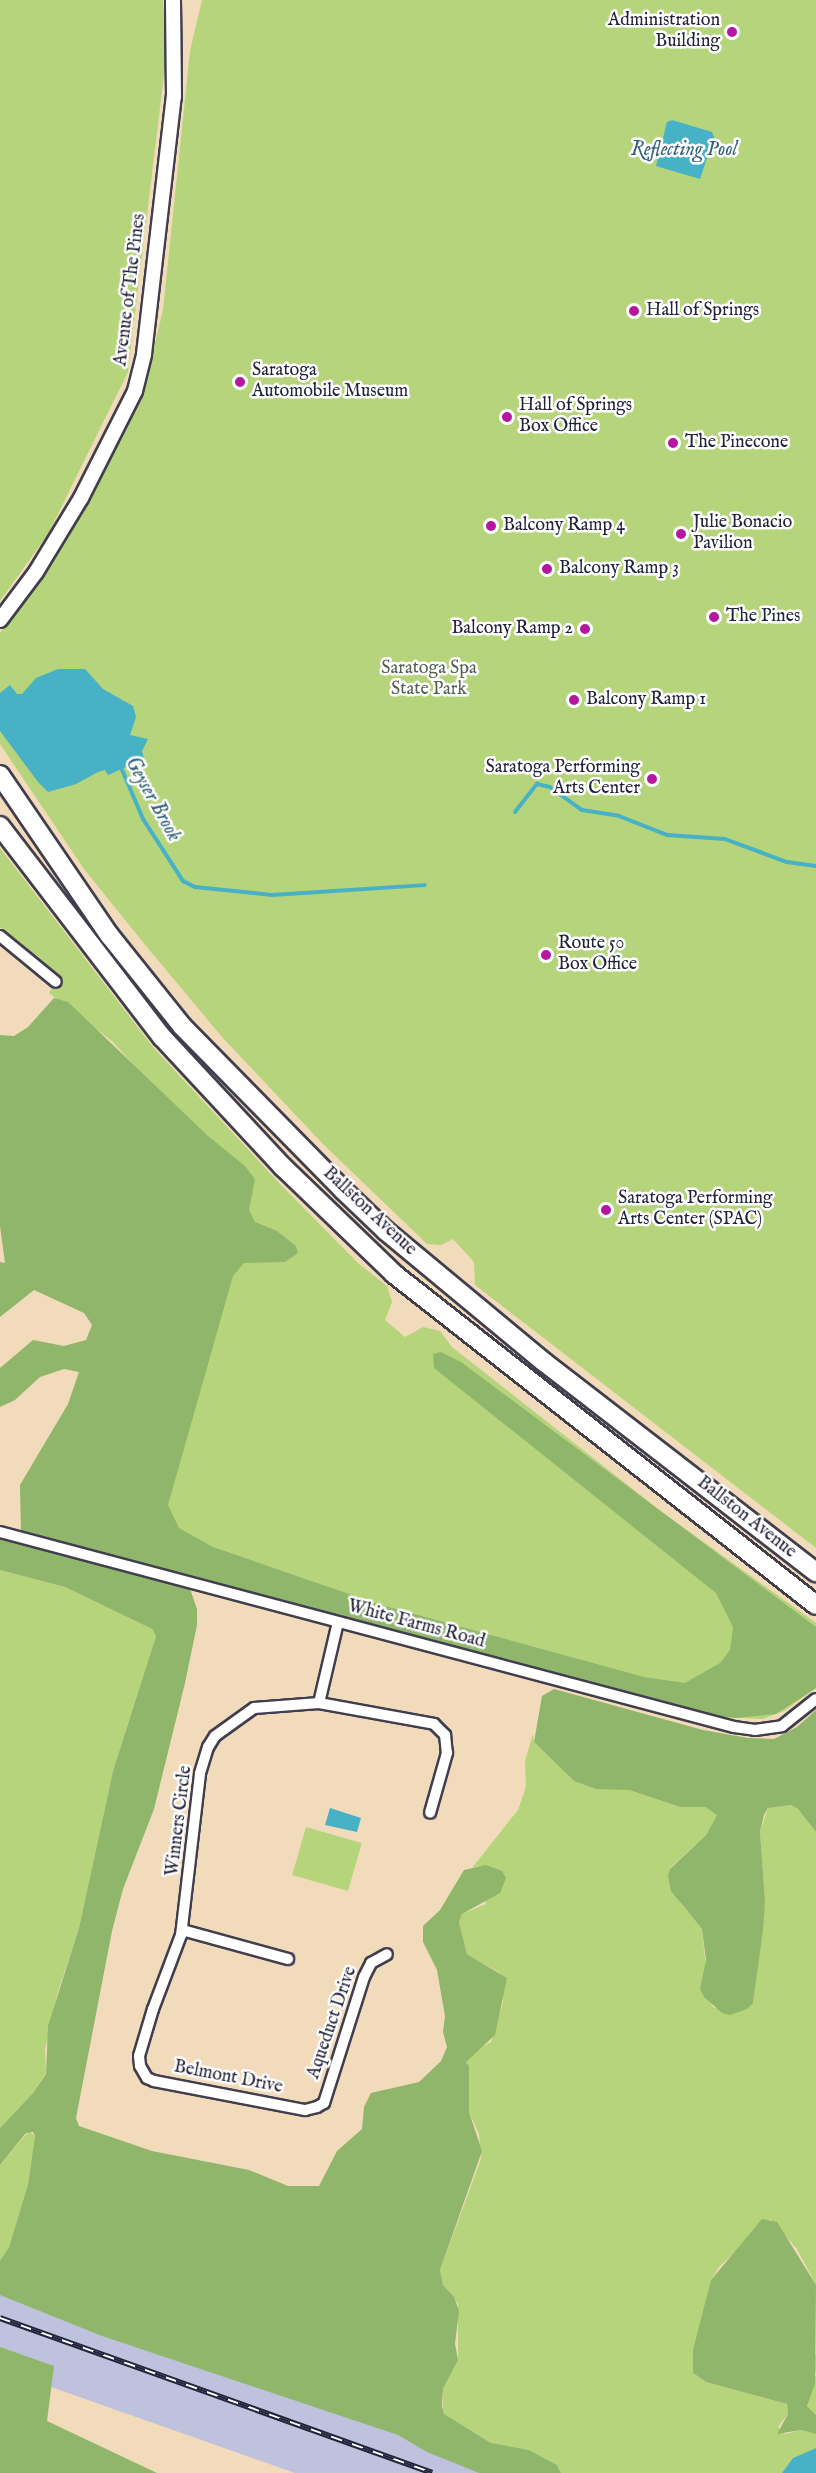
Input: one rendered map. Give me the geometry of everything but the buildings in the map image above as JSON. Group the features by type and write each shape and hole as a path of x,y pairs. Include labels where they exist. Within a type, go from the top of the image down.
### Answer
{"highway":[{"name":"Ballston Avenue","path":"0,775 110,936 182,1026 343,1190 386,1231 544,1362 816,1572"},
{"name":"Ballston Avenue","path":"0,826 170,1046 283,1167 394,1274 816,1605"}],"street":[{"name":"Avenue of The Pines","path":"0,620 36,572 81,498 135,391 144,354 174,96 173,0"},
{"path":"0,936 56,982"},
{"name":"White Farms Road","path":"0,1532 734,1727 755,1730 782,1726 816,1699"},
{"path":"319,1703 338,1622"},
{"name":"Winners Circle","path":"140,2066 139,2056 153,2009 182,1930 200,1774 215,1736 254,1708 319,1703 434,1724 445,1735 447,1753 430,1813"},
{"path":"182,1930 288,1959"},
{"name":"Aqueduct Drive","path":"317,2107 324,2103 364,1977 371,1964 387,1954"},
{"name":"Belmont Drive","path":"140,2066 147,2078 154,2081 305,2110 317,2107"}],"shaded area":[{"path":"0,2258 547,2473 295,2473 0,2369"}],"green space":[{"path":"0,0 163,0 167,50 128,372 48,534 0,601"},
{"name":"Saratoga Spa State Park","path":"202,0 816,0 816,1548 475,1285 474,1262 453,1239 441,1245 427,1244 323,1144 222,1037 142,941 84,869 0,744 0,633 62,542 144,389 163,310 190,51"},
{"path":"0,848 153,1047 280,1184 358,1263 387,1286 392,1302 385,1320 405,1337 423,1327 440,1331 452,1347 662,1512 816,1623 816,1688 784,1711 763,1719 721,1717 100,1551 250,1195 112,1041 49,993 59,975 0,927"},
{"path":"54,998 68,1002 208,1136 245,1166 255,1179 249,1210 255,1222 277,1231 296,1246 298,1253 285,1262 244,1263 233,1276 168,1505 179,1528 213,1547 378,1604 644,1677 685,1683 720,1663 730,1650 733,1627 716,1593 434,1368 433,1354 441,1352 461,1362 816,1627 816,1688 776,1714 735,1718 701,1714 275,1599 210,1585 189,1586 197,1609 197,1625 154,1809 123,1889 112,1931 76,2118 79,2126 152,2151 249,2170 288,2186 319,2186 337,2151 362,2129 364,2107 371,2093 419,2082 441,2061 447,2047 443,2032 445,2016 437,1970 423,1942 423,1926 440,1910 464,1870 486,1865 502,1871 506,1878 500,1893 462,1914 459,1922 467,1954 507,1978 495,2035 466,2062 469,2066 469,2112 482,2151 440,2270 443,2285 454,2297 459,2311 455,2344 458,2360 443,2389 442,2406 444,2414 491,2443 529,2450 557,2465 561,2473 479,2473 427,2452 398,2435 102,2336 0,2295 0,2261 9,2247 28,2184 35,2136 33,2132 26,2133 0,2165 0,2128 33,2093 46,2074 48,2026 79,1928 113,1771 156,1636 152,1629 65,1587 0,1570 0,1537 21,1533 20,1485 68,1404 79,1372 64,1369 40,1377 15,1400 0,1407 0,1368 33,1340 64,1346 86,1340 92,1325 84,1313 34,1290 0,1317 0,1262 5,1263 0,1226 0,1035 14,1036 28,1027"},
{"path":"0,1570 65,1587 152,1629 156,1636 113,1771 79,1928 57,1995 45,2050 46,2073 33,2093 0,2128"},
{"path":"554,1689 703,1730 748,1738 774,1739 797,1727 816,1710 816,1832 798,1809 791,1805 768,1808 764,1815 760,1832 765,1900 763,1930 753,2003 747,2009 730,2015 722,2013 704,1997 700,1989 706,1960 702,1929 671,1891 668,1876 670,1869 706,1835 717,1815 705,1807 680,1807 629,1790 596,1789 574,1781 534,1742 542,1696"},
{"path":"533,1734 534,1742 574,1781 629,1790 680,1807 705,1807 717,1815 706,1835 670,1868 681,1904 702,1929 706,1968 700,1989 714,2008 753,2003 765,1900 760,1832 768,1808 791,1805 798,1809 816,1832 816,2285 797,2249 770,2219 720,2266 711,2280 693,2373 706,2382 787,2404 788,2414 778,2427 785,2434 801,2430 816,2434 816,2448 793,2458 782,2473 561,2473 557,2465 529,2450 498,2447 443,2414 443,2389 458,2360 458,2304 443,2285 440,2270 481,2159 479,2134 469,2112 469,2066 466,2062 469,2054 491,2042 503,2002 500,1973 467,1954 459,1922 462,1914 486,1904 479,1866 472,1868 518,1810 526,1787 525,1761"},
{"path":"306,1827 362,1843 348,1891 292,1875"},
{"path":"29,2131 35,2136 28,2184 9,2247 0,2261 0,2165"},
{"path":"762,2219 777,2222 816,2285 815,2384 807,2406 816,2415 816,2434 801,2430 777,2434 788,2414 787,2404 706,2382 693,2373 693,2350 711,2280"},
{"path":"0,2347 54,2366 47,2421 157,2473 0,2473"},
{"path":"816,2354 816,2375 813,2358"},
{"path":"816,2375 816,2415 807,2406"}],"water":[{"name":"Reflecting Pool","path":"672,120 712,132 714,137 700,179 656,166 667,122"},
{"path":"58,669 85,669 103,689 133,706 136,717 130,735 148,739 142,751 144,759 108,775 105,770 76,784 48,792 38,782 0,731 0,693 10,685 17,694 22,694 36,678"},
{"path":"330,1808 361,1818 357,1832 325,1825"},
{"path":"816,2448 816,2473 782,2473 793,2458"}],"waterway":[{"name":"Geyser Brook","path":"120,765 143,819 183,881 195,887 272,895 425,885"},
{"name":"Geyser Brook","path":"515,812 537,784 550,787 582,810 619,816 667,835 725,839 787,862 816,866"}],"railway":[{"path":"0,2318 432,2473"}],"place":[{"name":"Administration Building","path":"732,32"},
{"name":"Hall of Springs","path":"634,311"},
{"name":"Saratoga Automobile Museum","path":"240,382"},
{"name":"Hall of Springs Box Office","path":"507,417"},
{"name":"The Pinecone","path":"673,443"},
{"name":"Balcony Ramp 4","path":"491,526"},
{"name":"Julie Bonacio Pavilion","path":"681,534"},
{"name":"Balcony Ramp 3","path":"547,569"},
{"name":"The Pines","path":"714,617"},
{"name":"Balcony Ramp 2","path":"585,629"},
{"name":"Balcony Ramp 1","path":"574,700"},
{"name":"Saratoga Performing Arts Center","path":"652,779"},
{"name":"Route 50 Box Office","path":"546,955"},
{"name":"Saratoga Performing Arts Center (SPAC)","path":"606,1210"}]}
